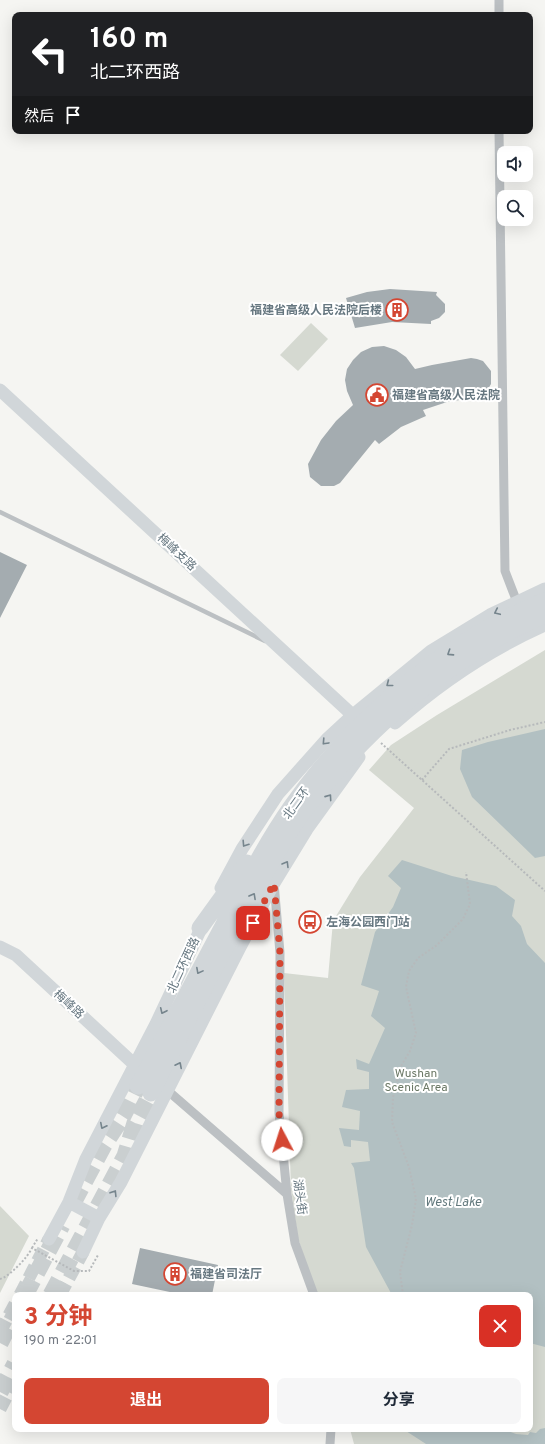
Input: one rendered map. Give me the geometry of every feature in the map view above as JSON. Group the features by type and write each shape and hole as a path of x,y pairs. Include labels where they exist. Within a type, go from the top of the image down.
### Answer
{"highway":[{"name":"北二环","path":"152,1090 257,862 292,806 338,749 381,705 431,665 490,627 545,601"},
{"name":"北二环","path":"222,940 302,813 347,758 393,713 440,675 496,638 545,615"},
{"path":"200,928 245,866 292,806"}],"main road":[{"name":"梅峰支路","path":"0,390 353,715"},
{"name":"北二环西路","path":"49,1239 68,1202 86,1159 156,1024 200,928 242,849 278,794 327,739 353,715 431,651 490,615 545,589"},
{"path":"83,1252 99,1218 121,1182 152,1090 307,829 353,764 403,716 446,683 499,647 545,625"},
{"path":"353,715 378,739"},
{"name":"梅峰路","path":"0,947 16,955 135,1066"},
{"path":"68,1202 99,1218"}],"street":[{"path":"499,0 499,12"},
{"path":"499,134 505,571 517,602"},
{"name":"湖头街","path":"274,883 280,953 279,1113 287,1194 295,1243 313,1292"},
{"path":"152,1090 287,1194"},
{"path":"330,1444 331,1432"}],"lane":[{"path":"0,512 283,649"}],"path":[{"path":"422,780 449,750 510,730 545,722"},
{"path":"378,739 545,891"},
{"path":"402,1292 400,1272 412,1225 416,1199 409,1167 392,1122 393,1098 402,1066 410,1051 416,1033 406,987 409,971 418,958 437,945 463,919 470,904 465,877 466,872"},
{"path":"0,1279 4,1279 20,1264 29,1255 32,1248 74,1271 89,1271 98,1255"}],"green space":[{"path":"311,323 328,339 298,371 280,355"},
{"name":"Wushan Scenic Area","path":"545,650 545,1444 354,1444 351,1432 533,1432 533,1292 315,1292 298,1238 291,1189 284,973 328,978 333,921 360,877 414,808 369,770 391,745 437,715"},
{"path":"0,1206 29,1236 0,1293"}],"water":[{"path":"545,729 545,856 535,858 472,797 460,769 462,750 488,742"},
{"name":"West Lake","path":"402,860 452,876 496,886 515,900 512,916 521,926 527,944 545,963 545,1347 533,1344 533,1292 390,1292 366,1247 354,1168 351,1163 370,1161 368,1142 351,1140 351,1147 344,1146 339,1128 359,1130 360,1111 342,1107 346,1090 369,1089 369,1072 357,1069 356,1059 369,1064 385,1028 371,1016 379,991 361,985 375,932 393,907 401,888 388,876"},
{"path":"545,1428 545,1444 426,1444 408,1432 511,1432 528,1435 530,1432 536,1433 540,1429"}],"building":[{"name":"福建省高级人民法院后楼","path":"390,289 437,292 436,295 445,304 445,312 439,318 431,321 431,324 392,322 355,328 346,298 367,292"},
{"path":"384,346 396,350 406,357 415,369 471,358 483,361 491,371 491,384 485,394 479,397 447,402 423,410 426,416 401,427 379,444 375,440 340,483 334,486 321,486 310,477 308,464 321,440 336,421 353,405 347,391 345,380 347,369 361,352 372,347"},
{"path":"0,552 27,565 0,618"},
{"name":"福建省司法厅","path":"140,1248 218,1265 213,1292 170,1292 132,1284"}],"tunnel":[{"path":"73,1203 104,1145 123,1116 138,1086"},
{"path":"53,1292 125,1156 135,1123 151,1093"},
{"path":"27,1292 62,1225"},
{"path":"22,1292 49,1239"},
{"path":"62,1292 83,1252"},
{"path":"0,1332 12,1310"},
{"path":"0,1343 12,1320"},
{"path":"0,1392 12,1370"},
{"path":"0,1409 12,1386"}],"place":[{"name":"福建省高级人民法院后楼","path":"397,310"},
{"name":"福建省高级人民法院","path":"377,395"},
{"name":"左海公园西门站","path":"310,922"},
{"name":"福建省司法厅","path":"175,1274"}],"route":[{"path":"253,923 274,883 280,953 279,1113 282,1140"}]}
